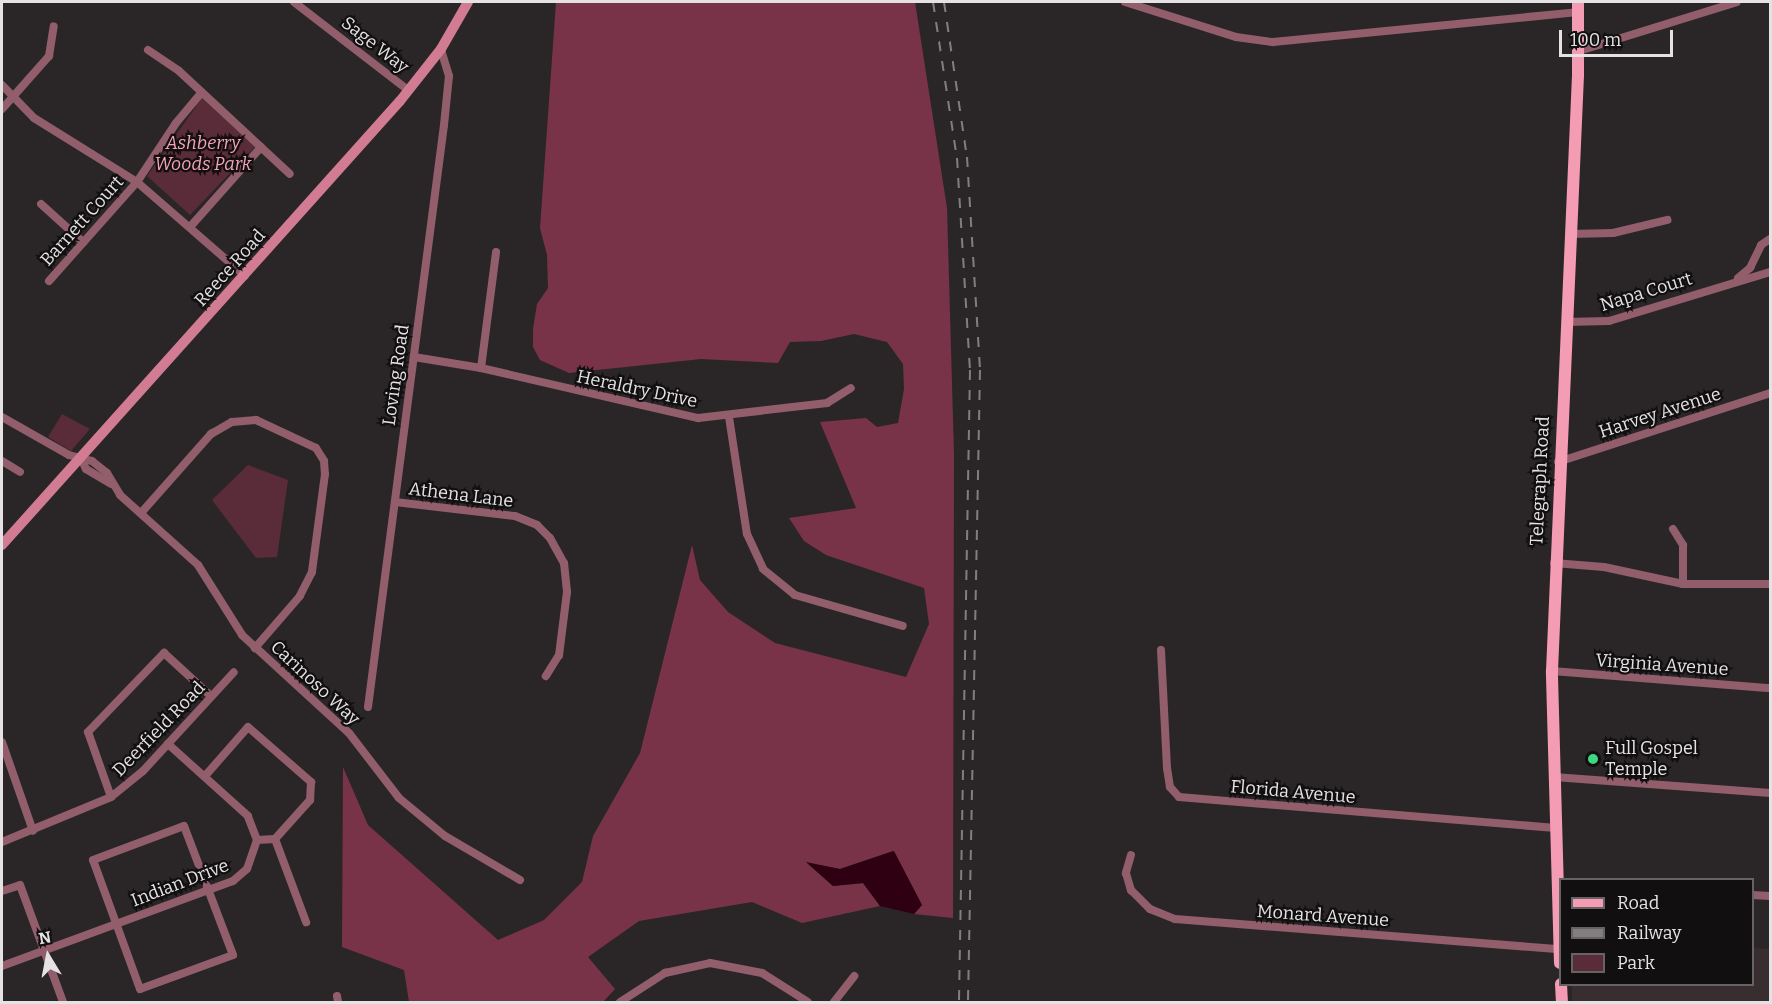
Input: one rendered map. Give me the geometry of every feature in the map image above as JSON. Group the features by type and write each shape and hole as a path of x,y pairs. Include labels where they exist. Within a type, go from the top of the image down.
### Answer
{"main road":[{"name":"Reece Road","path":"2,545 409,91 441,49 468,2"},
{"name":"Telegraph Road","path":"1559,883 1552,671 1554,564 1579,51 1578,7"},
{"path":"1561,986 1562,1002"}],"street":[{"name":"Sage Way","path":"294,2 409,91"},
{"path":"1125,2 1236,36 1273,42 1578,7"},
{"path":"1579,51 1737,2"},
{"path":"2,109 49,56 54,26"},
{"name":"Loving Road","path":"368,707 449,76 441,49"},
{"path":"148,50 202,92 290,174"},
{"path":"2,85 13,99 54,132 137,182 245,276"},
{"name":"Barnett Court","path":"49,281 137,182 180,116 202,92"},
{"path":"190,227 261,147"},
{"path":"41,204 83,243"},
{"path":"1570,234 1613,233 1667,220"},
{"name":"Napa Court","path":"1734,281 1750,268 1759,248 1770,239"},
{"path":"481,368 496,252"},
{"name":"Napa Court","path":"1566,322 1609,321 1734,281 1770,272"},
{"name":"Heraldry Drive","path":"414,357 481,368 684,416 729,417 827,403 852,388"},
{"name":"Harvey Avenue","path":"1558,462 1770,393"},
{"name":"Carinoso Way","path":"2,417 69,455 92,461 107,473 111,484 198,565 233,623 255,648 349,733 377,773 412,810 445,836 520,880"},
{"path":"729,417 747,534 763,569 795,595 903,626"},
{"path":"141,513 211,434 232,422 256,420 316,448 324,461 325,474 312,572 300,596 255,648"},
{"path":"2,460 20,472"},
{"name":"Athena Lane","path":"395,502 515,516 537,525 550,538 564,563 567,592 558,655 546,676"},
{"path":"1673,529 1683,545 1683,584"},
{"path":"1554,564 1604,567 1683,584 1770,584"},
{"name":"Florida Avenue","path":"1161,650 1167,768 1170,787 1179,796 1556,828"},
{"path":"111,797 88,732 156,661 164,653 211,696"},
{"name":"Virginia Avenue","path":"1552,671 1770,688"},
{"name":"Deerfield Road","path":"2,842 111,797 168,744 234,672"},
{"path":"168,744 248,816 257,840 275,839 310,800 311,782 249,727 205,776"},
{"path":"2,742 33,831"},
{"path":"1554,777 1770,793"},
{"path":"184,826 233,955 140,989 117,924 93,860 184,826"},
{"path":"275,839 306,922"},
{"name":"Indian Drive","path":"2,966 241,876 253,860 257,840"},
{"name":"Monard Avenue","path":"1131,855 1126,873 1131,890 1150,909 1175,919 1559,949"},
{"path":"2,891 20,885 63,1002"},
{"path":"1754,895 1770,896"},
{"path":"620,1002 665,973 710,963 762,973 808,1002"},
{"path":"834,1002 854,976"}],"shaded area":[{"path":"556,2 915,2 947,208 954,454 953,918 914,914 922,905 893,851 840,869 807,863 833,886 863,883 880,906 802,923 752,902 639,921 588,957 615,989 603,1002 409,1002 404,970 342,947 343,767 368,825 498,940 544,920 582,882 593,836 640,753 692,545 700,580 728,612 775,643 906,677 929,624 924,588 826,555 804,541 789,518 856,508 820,422 866,418 877,427 898,423 904,389 903,364 887,342 854,334 821,341 790,342 778,363 701,359 569,373 540,360 533,347 533,329 537,304 548,288 547,255 540,228"},
{"path":"894,851 922,905 914,914 880,906 863,883 833,886 806,862 840,869"},
{"path":"1754,948 1770,949 1770,1002 1572,1002 1572,986 1754,986"}],"green space":[{"name":"Ashberry Woods Park","path":"202,98 255,147 190,215 147,176"},
{"path":"62,414 90,429 71,451 48,437"},
{"path":"248,465 288,480 277,557 256,558 212,500"}],"railway":[{"path":"933,2 957,158 970,370 959,1002"},
{"path":"944,2 967,157 980,370 968,1002"}],"place":[{"name":"Full Gospel Temple","path":"1593,759"}]}
